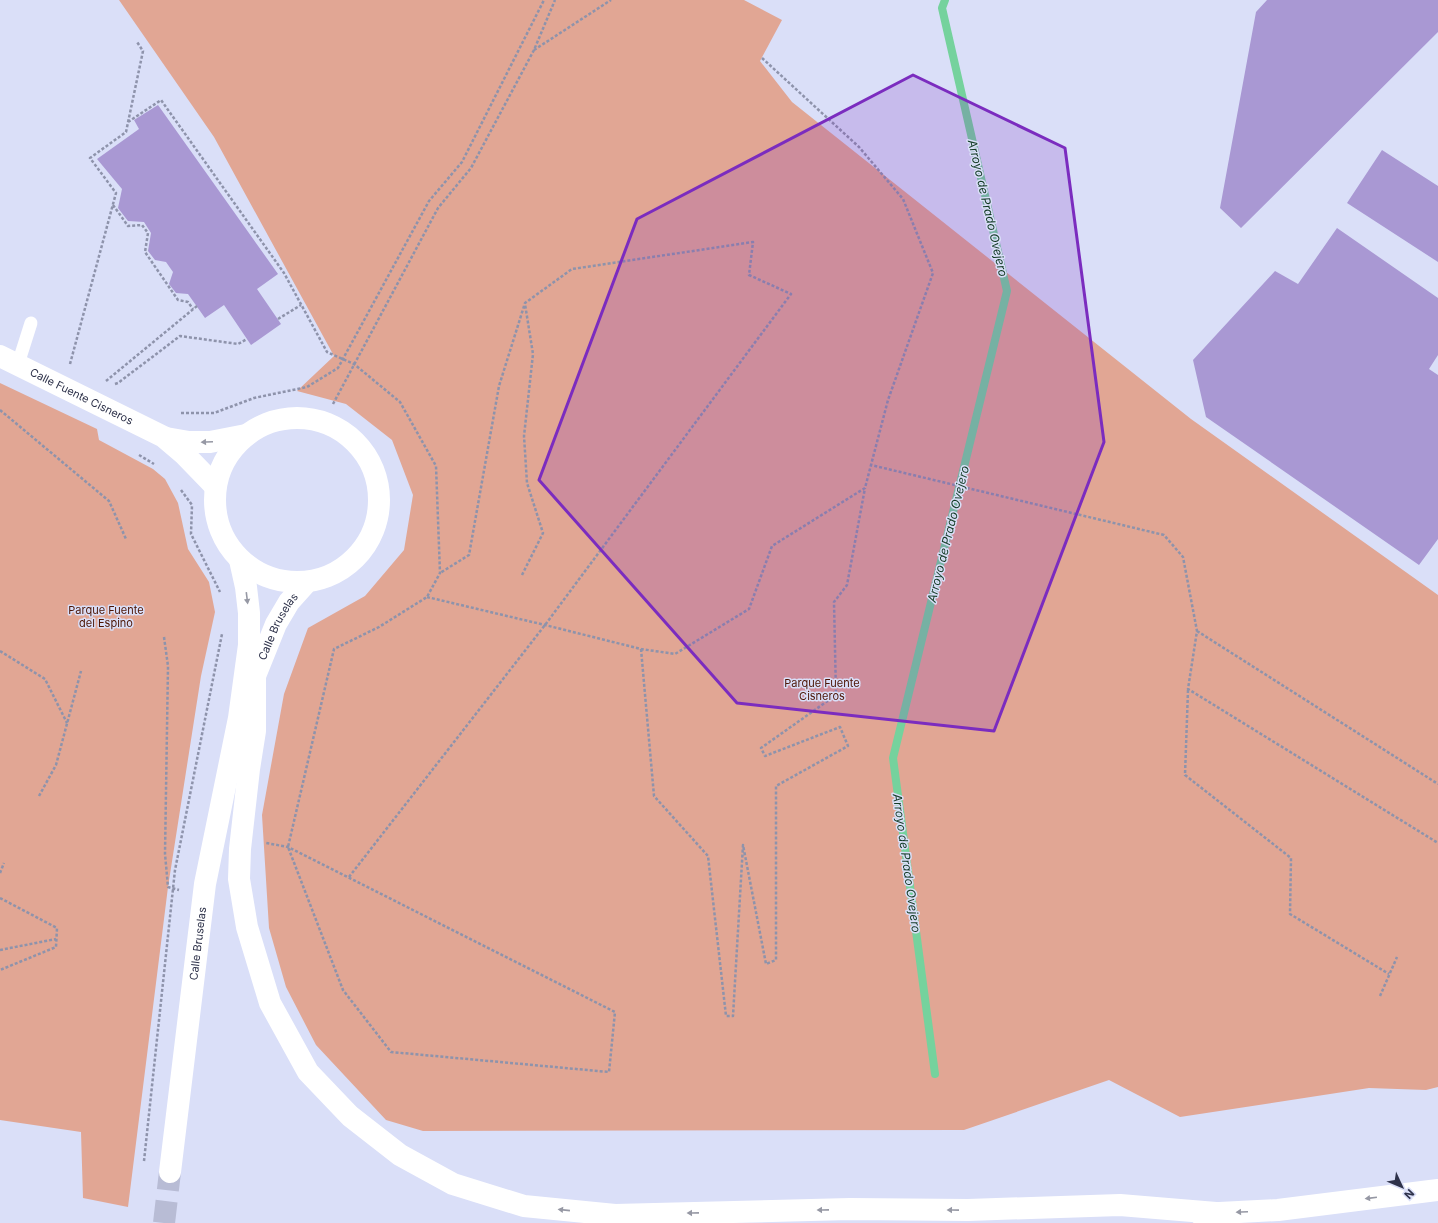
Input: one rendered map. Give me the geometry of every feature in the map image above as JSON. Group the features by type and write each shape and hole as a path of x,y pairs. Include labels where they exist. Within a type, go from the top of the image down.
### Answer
{"main road":[{"name":"Calle Fuente Cisneros","path":"9,360 164,437 184,454 215,486"},
{"path":"307,418 328,424 347,435 362,450 374,469 379,490 379,512 372,533 361,551 346,567 327,577 306,582 288,583 253,571 240,560 226,544 218,526 214,506 215,486 222,467 232,450 246,435 265,424 286,419 307,418"},
{"name":"Calle Fuente Cisneros","path":"164,437 189,442 210,442 246,435"},
{"name":"Calle Bruselas","path":"170,1172 205,884 239,718 249,645 249,613 246,587 240,560"},
{"name":"Calle Bruselas","path":"239,718 255,674 276,624 289,602 306,582"},
{"path":"255,674 255,731 240,849 239,879 247,927 270,1003 308,1072 350,1116 400,1155 453,1184 524,1206 615,1215 850,1209 968,1210 1120,1205 1216,1213"},
{"path":"974,1223 1278,1210 1438,1190"}],"lane":[{"path":"9,360 31,323"}],"path":[{"path":"178,413 214,413 254,398 307,387 338,368 429,201 462,162 544,0"},
{"path":"333,404 438,208 471,168 534,50 555,0"},
{"path":"534,50 610,0"},
{"path":"69,368 116,193 90,158 126,132 143,51 137,42"},
{"path":"641,649 654,796 708,856 726,1016 733,1016 743,845 766,964 776,960 776,786 848,746 840,727 766,756 761,748 836,695 834,602 847,585 865,488 888,400 933,273 903,198 859,147 762,58"},
{"path":"128,122 161,100 284,273 326,352 354,364 400,402 436,466 440,573"},
{"path":"113,205 128,226 142,225 148,233 145,252 178,300 188,302 193,309"},
{"path":"265,843 288,847 614,1012 609,1072 391,1052 343,990 288,847 334,649 379,627 427,597 440,573 468,555 499,386 525,303 572,269 753,242 749,275 791,294 545,625 349,877"},
{"path":"522,575 543,533 527,483 524,436 533,354 525,303"},
{"path":"278,319 301,305"},
{"path":"102,384 196,306"},
{"path":"111,385 118,383 180,336 238,344 247,339"},
{"path":"0,410 109,501 126,539"},
{"path":"136,454 156,465"},
{"path":"871,465 1164,535 1183,557 1197,631 1188,689 1185,775 1291,858 1290,914 1389,974"},
{"path":"178,486 192,505 192,534 221,594"},
{"path":"427,597 641,649 675,654 749,609 772,546 865,488"},
{"path":"144,1167 144,1154 175,870 223,630"},
{"path":"1197,631 1438,784"},
{"path":"164,637 168,666 165,854 168,887 180,890"},
{"path":"0,652 45,679 67,723"},
{"path":"39,796 56,765 81,671"},
{"path":"1188,689 1438,843"},
{"path":"0,873 4,863"},
{"path":"0,898 57,928 56,947 0,970"},
{"path":"0,950 56,939"},
{"path":"1380,996 1397,957"}],"highlighted area":[{"path":"913,75 1065,148 1104,442 994,731 737,703 539,480 637,219"}],"green space":[{"name":"Parque Fuente Cisneros","path":"119,0 744,0 782,20 760,61 792,102 1191,419 1438,595 1438,1087 1426,1090 1369,1088 1180,1117 1109,1080 964,1130 423,1131 386,1120 316,1045 286,987 269,928 262,815 284,694 308,628 365,596 404,550 413,495 392,440 346,404 297,391 334,356 214,137"},
{"name":"Parque Fuente del Espino","path":"0,383 97,429 99,440 153,469 165,479 178,503 188,549 209,582 215,612 201,676 168,887 128,1207 83,1198 81,1132 0,1120"}],"building":[{"path":"1267,0 1438,0 1438,32 1241,228 1220,208 1256,12"},
{"path":"158,105 278,274 257,289 281,324 251,345 224,305 205,318 188,294 176,293 169,284 173,272 166,262 155,260 148,251 151,233 144,222 128,221 118,208 122,189 97,159 139,129 134,120"},
{"path":"1382,150 1438,186 1438,262 1347,203"},
{"path":"1337,228 1438,298 1438,355 1429,369 1438,375 1438,539 1419,565 1206,417 1193,360 1275,271 1298,284"}],"waterway":[{"name":"Arroyo de Prado Ovejero","path":"935,1074 893,758 1007,291 942,8 945,0"}],"tunnel":[{"path":"164,1223 170,1172"}]}
